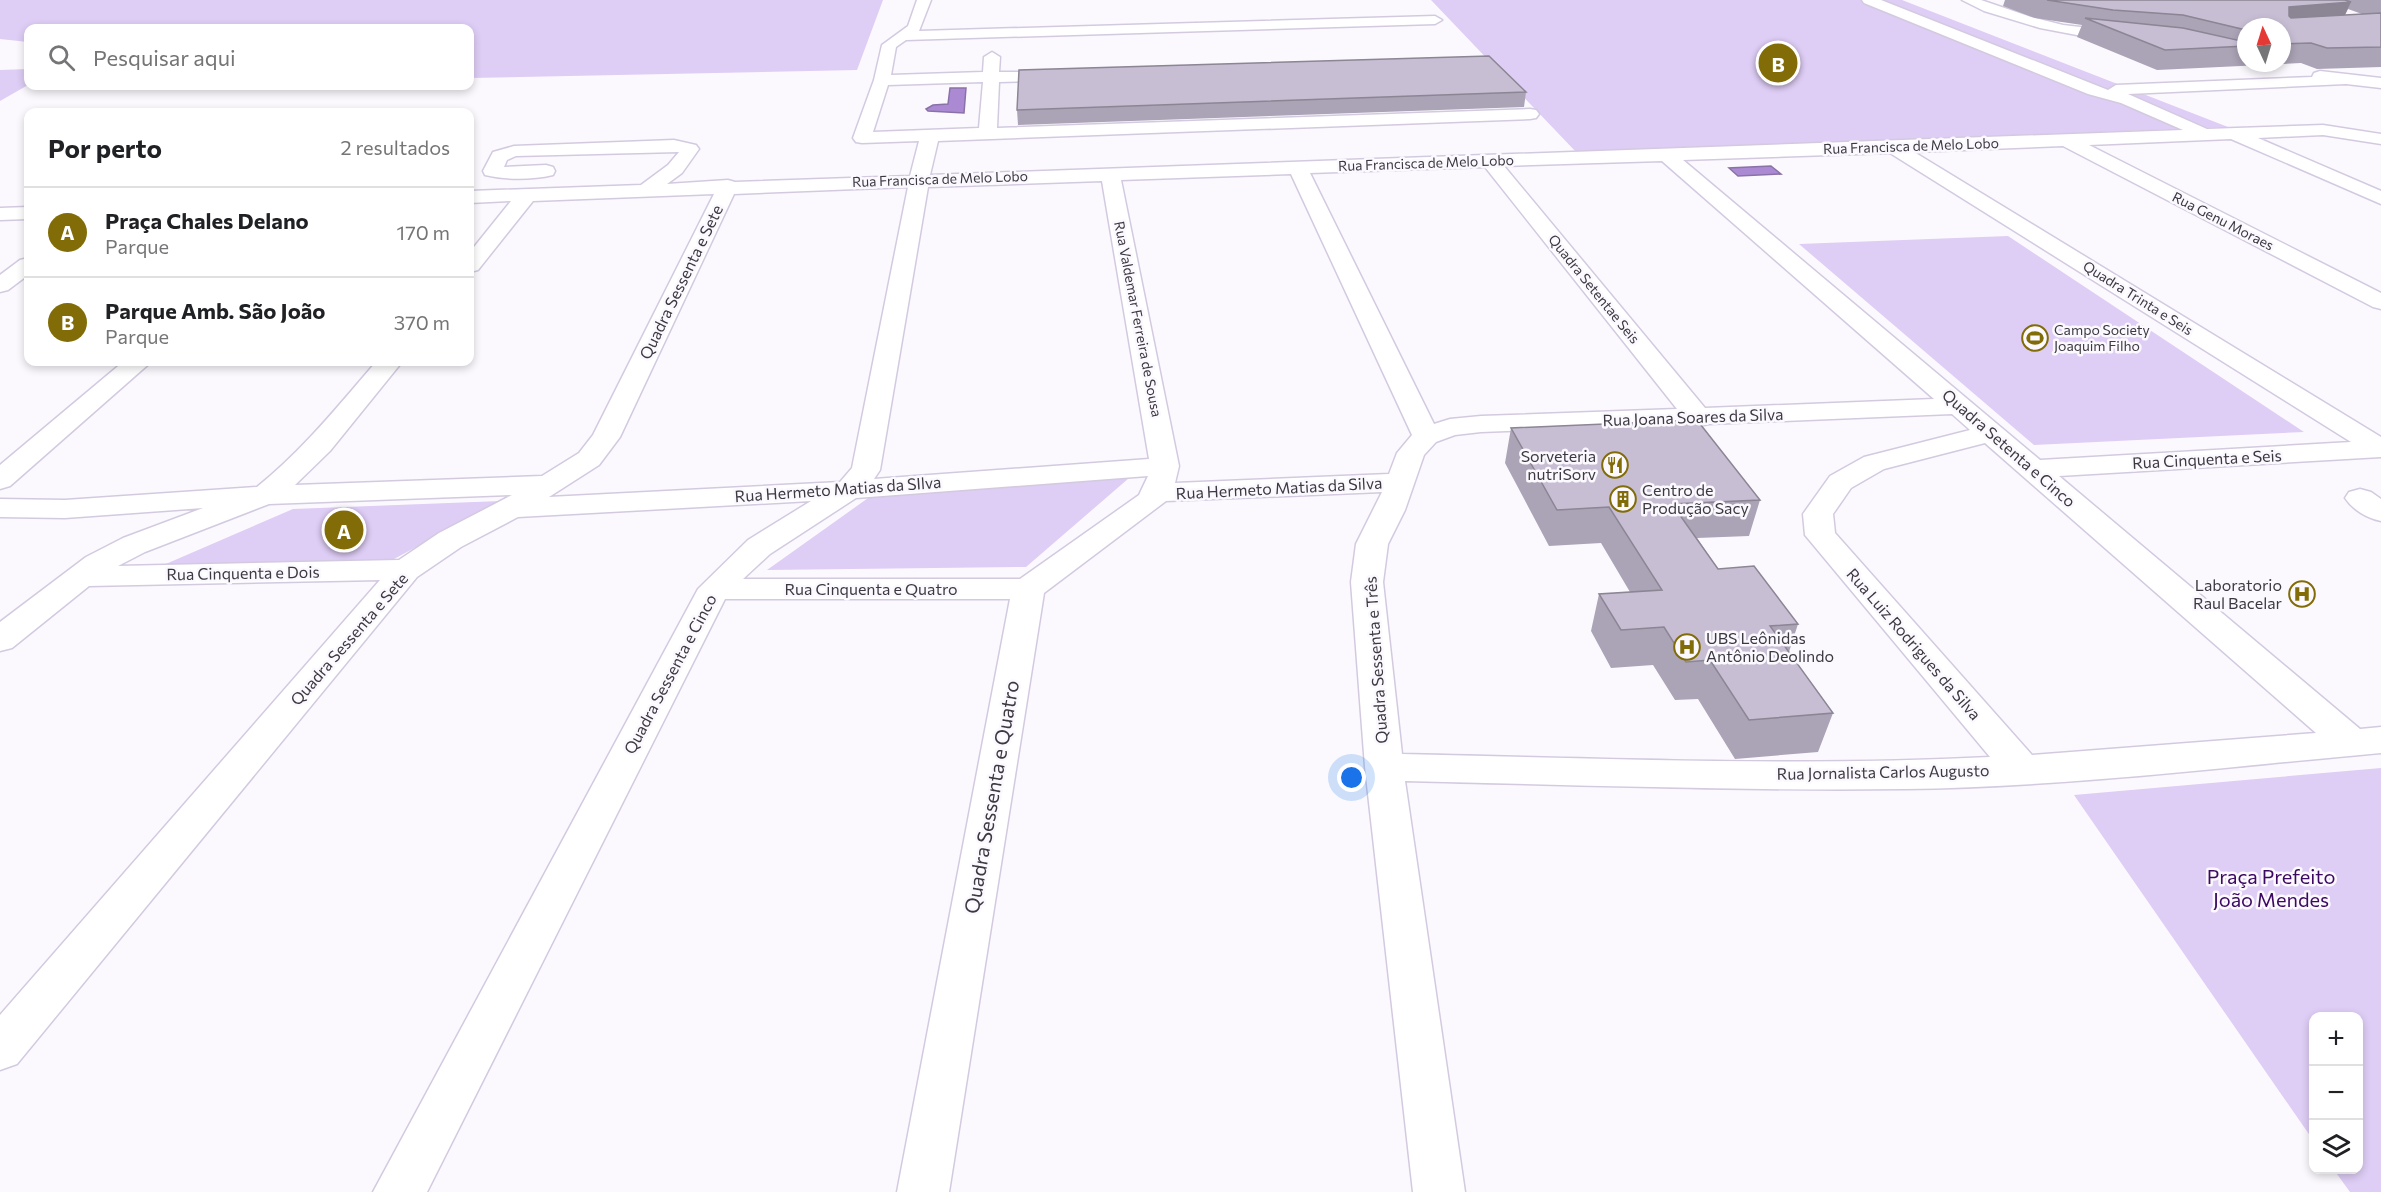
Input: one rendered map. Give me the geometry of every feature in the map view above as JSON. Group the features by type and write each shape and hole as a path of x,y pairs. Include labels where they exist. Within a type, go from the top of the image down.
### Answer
{"street":[{"path":"924,0 914,28 889,45 882,80 862,138 1530,114"},
{"path":"1869,0 2094,91 2127,99 2206,134"},
{"path":"1969,0 2032,24 2140,38"},
{"path":"904,36 1435,20"},
{"path":"988,132 994,34"},
{"path":"2291,69 2342,80"},
{"path":"882,80 1084,74"},
{"path":"2094,91 2342,80 2381,83"},
{"path":"2094,91 2096,100 2170,136"},
{"name":"Rua Francisca de Melo Lobo","path":"474,197 2323,130 2381,139"},
{"path":"2231,133 2381,198"},
{"name":"Quadra Sessenta e Cinco","path":"399,1192 714,589 759,547 849,490 866,470 911,180 930,135"},
{"path":"886,137 885,160 911,180"},
{"name":"Rua Genu Moraes","path":"2066,140 2381,302"},
{"path":"565,170 508,173 492,171 500,156 514,151 674,145 690,149 678,166 647,190"},
{"name":"Quadra Trinta e Seis","path":"1894,147 2381,449"},
{"name":"Quadra Setenta e Cinco","path":"1665,154 2033,469 2367,741"},
{"name":"Quadra Setentae Seis","path":"1489,160 1699,418"},
{"path":"644,167 678,166"},
{"path":"1298,168 1426,436"},
{"name":"Rua Valdemar Ferreira de Sousa","path":"1110,173 1161,479"},
{"name":"Quadra Sessenta e Sete","path":"0,1049 406,570 450,540 512,508 589,459 606,437 728,186"},
{"path":"474,260 528,194"},
{"path":"0,214 24,213"},
{"path":"0,285 24,268"},
{"path":"0,480 133,366"},
{"path":"0,640 97,564 134,545 265,495 291,474 320,445 386,366"},
{"name":"Rua Joana Soares da Silva","path":"1426,436 1450,427 1481,424 1699,418 1961,406"},
{"name":"Rua Luiz Rodrigues da Silva","path":"1991,433 1874,463 1840,482 1818,514 1820,535 2022,769"},
{"name":"Quadra Sessenta e Três","path":"1426,436 1411,453 1372,544 1367,582 1384,767 1440,1192"},
{"name":"Rua Cinquenta e Seis","path":"2033,469 2381,449"},
{"path":"1028,589 1149,501 1161,479"},
{"name":"Rua Hermeto Matias da Silva","path":"1161,479 1400,482"},
{"name":"Rua Hermeto Matias da SIlva","path":"512,508 849,490 1161,479"},
{"path":"0,508 65,509 265,495 550,485"},
{"name":"Rua Cinquenta e Dois","path":"81,576 406,570"},
{"name":"Rua Cinquenta e Quatro","path":"714,589 1028,589"},
{"name":"Quadra Sessenta e Quatro","path":"924,1192 1028,589"},
{"name":"Rua Jornalista Carlos Augusto","path":"1384,767 1670,774 1896,775 2097,765 2367,741"}],"green space":[{"path":"0,0 883,0 857,70 474,78 474,24 24,24 24,42 0,39"},
{"path":"1431,0 1902,0 2228,127 1577,153"},
{"path":"24,69 24,87 0,101 0,70"},
{"name":"Campo Society Joaquim Filho","path":"2008,236 2304,432 2034,445 1799,244"},
{"path":"1136,472 1026,567 767,570 878,491"},
{"path":"501,501 359,578 138,576 293,509"},
{"name":"Praça Prefeito João Mendes","path":"2381,768 2381,1192 2350,1192 2337,1174 2363,1174 2363,1012 2309,1012 2309,1134 2074,795"}],"shaded area":[{"path":"950,88 966,88 964,113 926,109 933,105 948,104"},
{"path":"1771,166 1781,174 1738,176 1729,168"}],"building":[{"path":"2047,0 2345,0 2351,2 2289,7 2291,18 2237,18 2237,28 2183,15 2113,10"},
{"path":"2381,13 2381,47 2327,48 2311,43 2291,44 2291,18"},
{"path":"2085,18 2183,28 2237,40 2237,46 2165,50"},
{"path":"1489,56 1526,92 1017,110 1019,70"},
{"path":"1697,420 1760,500 1672,504 1718,569 1754,566 1798,624 1770,626 1833,713 1749,720 1710,660 1686,662 1664,627 1621,630 1599,594 1662,590 1609,507 1557,510 1511,428"}],"place":[{"name":"Parque Amb. São João","path":"1778,63"},
{"name":"Campo Society Joaquim Filho","path":"2035,338"},
{"name":"Sorveteria nutriSorv","path":"1615,465"},
{"name":"Centro de Produção Sacy","path":"1623,499"},
{"name":"Praça Chales Delano","path":"344,530"},
{"name":"Laboratorio Raul Bacelar","path":"2302,594"},
{"name":"UBS Leônidas Antônio Deolindo","path":"1687,647"}]}
